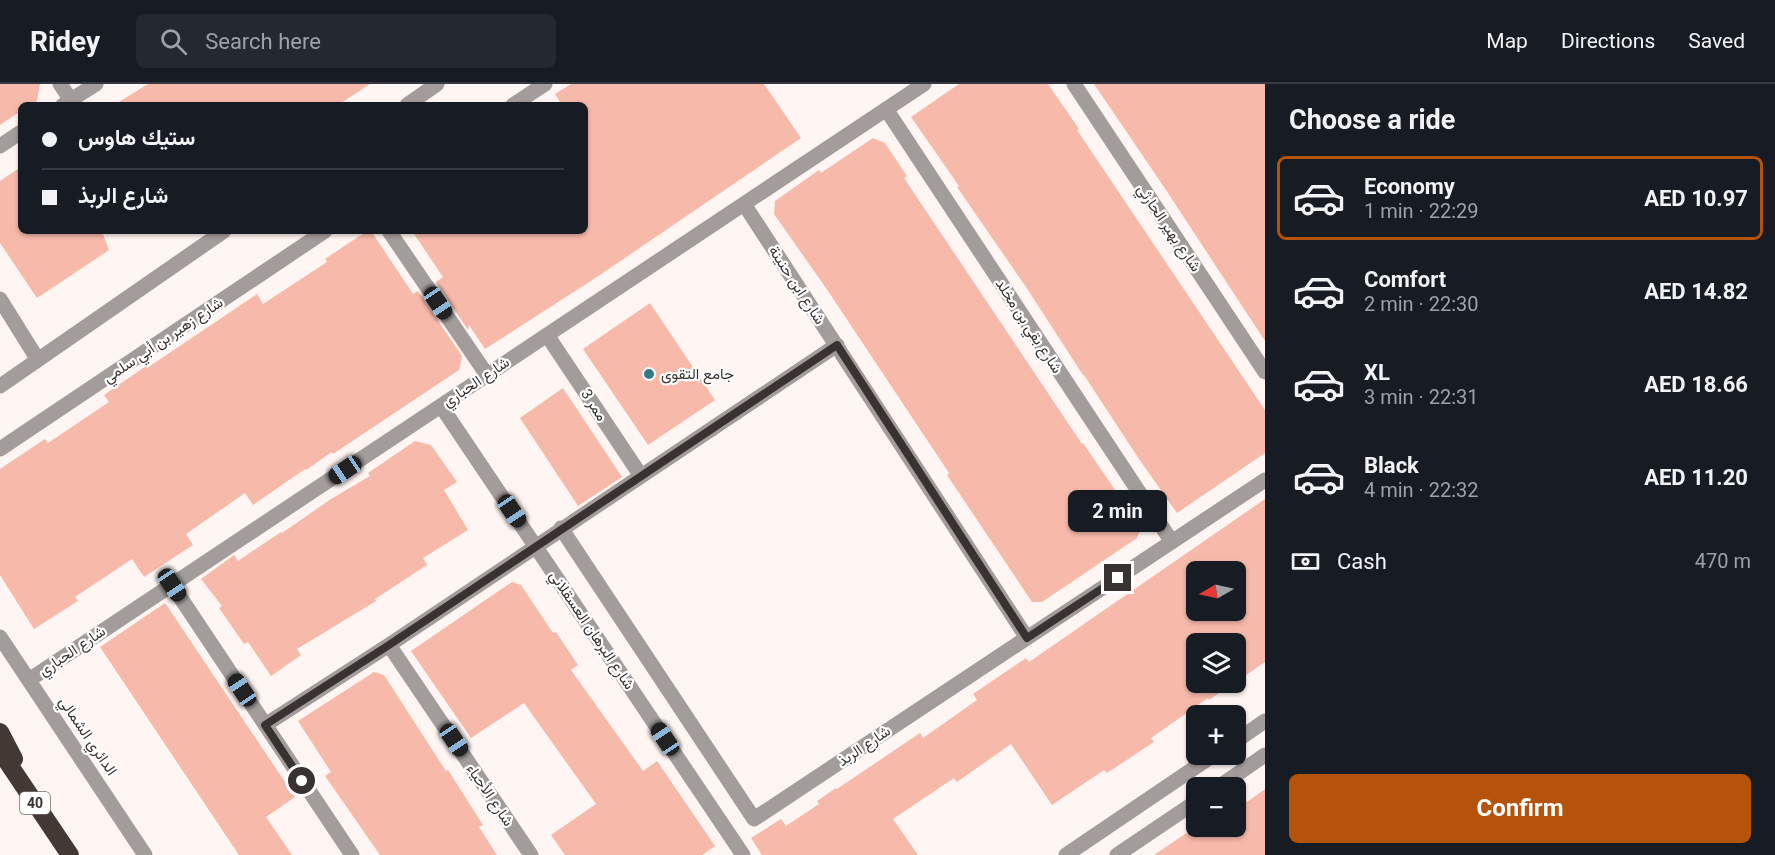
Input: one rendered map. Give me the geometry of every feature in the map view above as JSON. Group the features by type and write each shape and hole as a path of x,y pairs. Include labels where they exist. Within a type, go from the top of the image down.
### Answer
{"highway":[{"path":"0,732 45,819"},
{"name":"40","path":"0,751 70,855"}],"street":[{"path":"60,84 67,102"},
{"path":"69,102 96,84"},
{"path":"411,102 437,84"},
{"path":"518,102 545,84"},
{"name":"شارع الحباري","path":"29,680 924,84"},
{"name":"شارع بهير الحارثي","path":"1074,84 1265,372"},
{"name":"شارع بقي بن مخلد","path":"886,110 1172,542"},
{"path":"0,146 18,134"},
{"name":"شارع ابن حنينة","path":"744,204 1027,638"},
{"path":"0,386 220,234"},
{"name":"شارع زهير بن أبي سلمي","path":"0,449 321,234"},
{"path":"391,234 487,375"},
{"path":"0,299 38,360"},
{"name":"ممر 3","path":"547,335 640,476"},
{"path":"265,725 389,645 837,345"},
{"name":"شارع البرهان العسقلاني","path":"441,406 743,855"},
{"name":"شارع الربذ","path":"561,528 754,819 1265,480"},
{"path":"172,585 352,855"},
{"name":"الدائري الشمالي","path":"0,637 145,855"},
{"name":"شارع الأحياء","path":"389,645 531,855"},
{"path":"1246,734 1265,721"},
{"path":"1233,777 1265,755"},
{"path":"1066,855 1199,765"},
{"path":"1117,855 1186,808"}],"building":[{"path":"0,84 40,84 37,101 18,102 18,113 0,125"},
{"path":"148,84 370,84 343,102 119,102"},
{"path":"571,84 764,84 801,138 597,277 485,349 469,325 468,330 436,282 443,277 414,234 588,234 588,102 560,102 555,94"},
{"path":"959,84 1048,84 1265,410 1265,453 1177,513 911,117"},
{"path":"1094,84 1265,84 1265,341 1166,190"},
{"path":"873,138 885,143 907,176 904,178 1141,528 1137,538 1042,602 1032,602 828,291 774,214 775,201 819,170 821,173"},
{"path":"18,169 18,234 103,234 109,250 37,298 0,243 0,181"},
{"path":"362,234 373,234 413,294 418,291 462,356 459,370 253,505 245,493 186,534 193,545 144,577 132,559 75,597 78,601 34,629 0,575 0,469 45,439 48,443 109,402 104,395 257,294 263,304 327,262 325,259"},
{"name":"جامع التقوى","path":"650,303 715,400 648,445 583,349"},
{"path":"563,388 622,477 578,506 520,418"},
{"path":"415,441 431,445 457,482 444,490 468,530 423,558 427,565 375,599 376,601 297,649 301,655 271,676 248,642 244,644 219,608 222,606 201,579 234,555 238,561 282,533 331,499 370,476 368,473"},
{"path":"1265,499 1265,662 1246,675 1246,633 1186,633 1186,693 1219,693 1198,705 1186,705 1186,713 1151,738 1154,742 1107,773 1104,770 1052,805 1011,744 957,782 954,778 893,819 918,855 762,855 751,838 781,819 786,826 819,804 817,801 920,733 923,738 977,700 973,694 1026,658 1029,662"},
{"path":"512,582 521,585 553,633 556,632 578,665 571,670 643,771 657,761 715,846 702,855 565,855 551,835 596,804 524,703 471,738 411,651"},
{"path":"165,603 295,797 266,817 292,855 239,855 100,647"},
{"path":"374,672 384,675 446,771 448,770 483,825 479,827 497,855 380,855 325,776 331,772 298,721"},
{"path":"1265,789 1265,855 1154,855 1186,833 1186,837 1246,837 1246,801"}],"place":[{"name":"جامع التقوى","path":"649,374"}],"route":[{"path":"302,781 265,725 389,645 837,345 1027,638 1118,578"}]}
